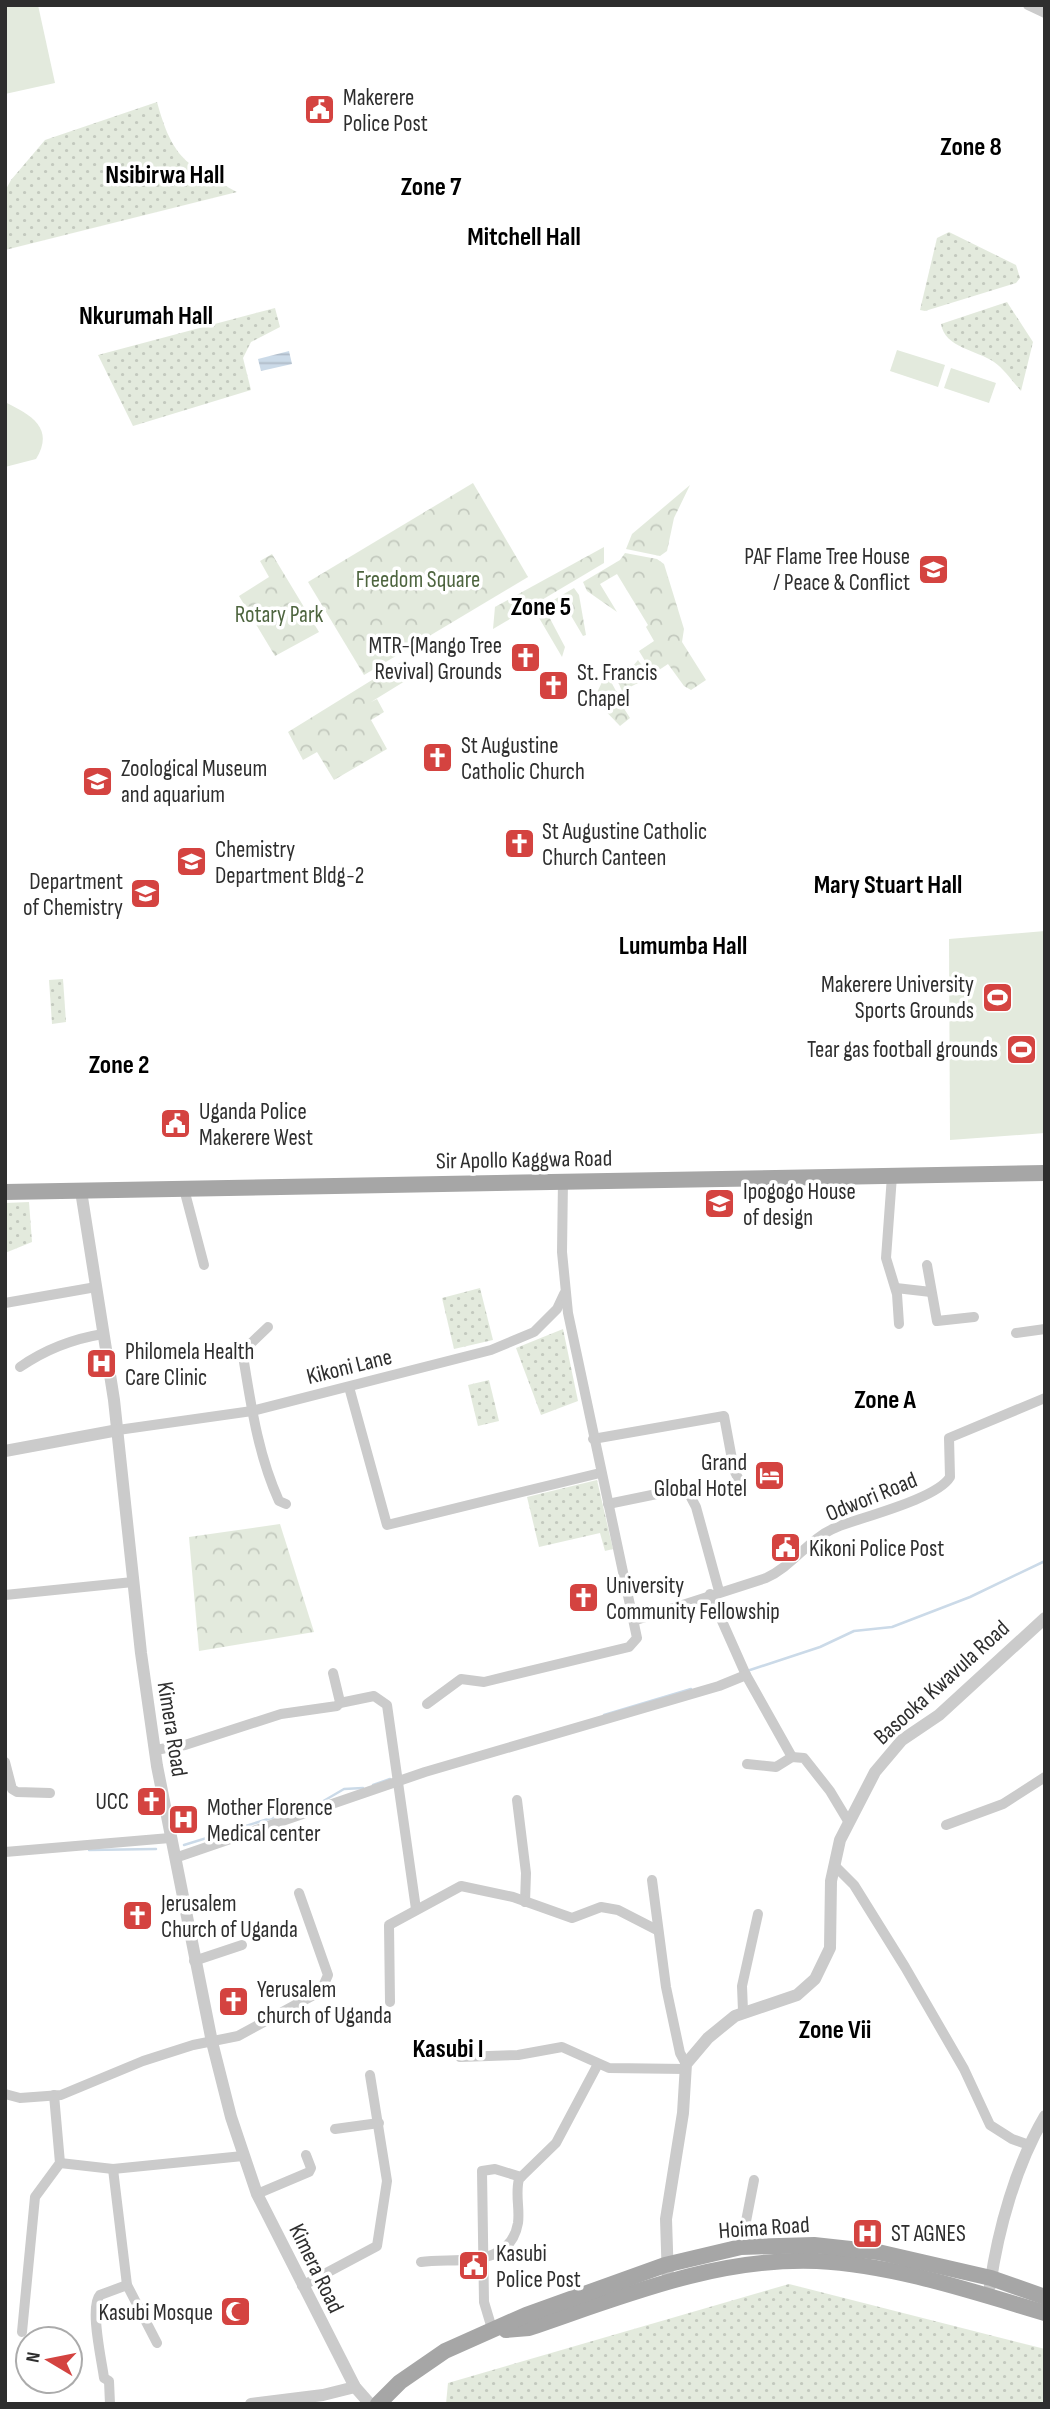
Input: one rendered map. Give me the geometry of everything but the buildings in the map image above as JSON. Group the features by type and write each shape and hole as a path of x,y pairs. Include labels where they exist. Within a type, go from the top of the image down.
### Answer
{"main road":[{"name":"Sir Apollo Kaggwa Road","path":"5,1192 1045,1173"},
{"name":"Hoima Road","path":"379,2404 400,2382 445,2351 494,2332 526,2315 741,2247 814,2245 878,2252 991,2278 1045,2297"},
{"name":"Hoima Road","path":"666,2272 817,2261 874,2267 1045,2312"}],"street":[{"path":"1028,5 1045,13"},
{"path":"892,1176 886,1258 896,1288 899,1324"},
{"path":"427,1704 461,1679 484,1682 633,1645 638,1634 600,1473 565,1290 563,1180"},
{"path":"184,1189 204,1265"},
{"name":"Kimera Road","path":"81,1191 118,1430 133,1582 155,1750 194,1961 212,2042 243,2156 257,2194 355,2387 370,2404"},
{"path":"927,1265 937,1321 974,1317"},
{"path":"5,1303 96,1287"},
{"path":"896,1288 931,1292"},
{"name":"Kikoni Lane","path":"118,1430 251,1411 491,1350 524,1338 550,1318 561,1305 565,1290"},
{"path":"268,1327 243,1353 251,1411 277,1498 286,1504"},
{"path":"1016,1333 1045,1329"},
{"path":"20,1367 46,1350 78,1338 103,1334"},
{"path":"349,1387 387,1524 600,1473"},
{"name":"Odwori Road","path":"636,1620 782,1571 834,1528 934,1491 950,1477 949,1438 1045,1398"},
{"path":"593,1439 724,1416 734,1470 741,1484"},
{"path":"5,1451 118,1430"},
{"path":"608,1504 686,1488 696,1507 715,1593 746,1675 792,1757"},
{"path":"5,1595 133,1582"},
{"name":"Basooka Kwavula Road","path":"685,2067 708,2038 743,2011 797,1995 816,1979 830,1948 834,1865 848,1821 875,1772 902,1740 939,1715 1045,1618"},
{"path":"333,1673 340,1703"},
{"path":"175,1858 425,1772 719,1686 746,1675"},
{"path":"155,1750 185,1745 270,1717 331,1708 340,1703 374,1696 387,1705 416,1909"},
{"path":"747,1764 776,1768 792,1757 804,1759 830,1791 848,1821"},
{"path":"5,1762 12,1789 17,1792 51,1793"},
{"path":"946,1825 1003,1804 1045,1777"},
{"path":"517,1800 526,1873 525,1902"},
{"path":"5,1852 170,1838"},
{"path":"834,1865 854,1885 905,1967 964,2069 990,2125 1012,2139 1029,2144"},
{"path":"652,1881 666,1987 685,2067 684,2101 666,2219 666,2272"},
{"path":"390,2002 387,1929 391,1922 461,1886 525,1902 572,1918 599,1907 618,1910 657,1930"},
{"path":"5,2094 20,2098 70,2092 143,2061 238,2036 271,2020 325,1987 328,1975 322,1952 299,1893"},
{"path":"743,2011 742,1986 758,1914"},
{"path":"194,1961 242,1945"},
{"path":"460,2057 536,2053 562,2047 609,2068 685,2067"},
{"path":"421,2262 457,2258 483,2260 501,2250 517,2227 516,2189 521,2177 555,2143 598,2064"},
{"path":"302,2286 377,2246 387,2181 370,2075"},
{"path":"23,2325 35,2197 60,2163 54,2095"},
{"path":"988,2296 1006,2213 1029,2144 1045,2116"},
{"path":"335,2129 379,2123"},
{"path":"257,2194 309,2172 311,2168 306,2155"},
{"path":"60,2163 113,2169 243,2156"},
{"path":"113,2169 127,2286 157,2343"},
{"path":"494,2332 484,2302 482,2171 495,2169 521,2177"},
{"path":"741,2247 754,2180"},
{"path":"110,2404 109,2381 104,2378 99,2354 95,2304 100,2295 127,2286"},
{"path":"251,2404 323,2395 355,2387"}],"green space":[{"path":"5,5 38,5 55,83 5,94"},
{"path":"157,102 169,137 184,158 193,167 237,192 5,250 5,191 45,140"},
{"path":"949,232 1016,265 1020,278 1016,283 925,311 920,310 937,238"},
{"path":"1007,302 1033,342 1021,391 994,362 963,348 949,338 941,324"},
{"path":"275,308 280,327 251,342 243,358 251,390 133,426 98,355"},
{"path":"897,350 945,365 938,387 890,371"},
{"path":"951,368 996,383 989,403 944,388"},
{"path":"5,402 31,418 41,431 43,439 36,459 5,467"},
{"name":"Freedom Square","path":"473,483 528,577 364,675 308,582"},
{"path":"690,485 674,518 667,551 660,556 626,549 632,534"},
{"path":"604,547 604,563 493,629 495,607"},
{"path":"625,553 657,559 664,564 684,629 682,642 706,680 691,690 684,686 668,664 653,674 639,651 654,641 646,627 648,625 617,574 600,584 617,612 587,591 583,582 620,560"},
{"name":"Rotary Park","path":"272,554 319,632 275,656 239,596 269,577 260,561"},
{"path":"574,588 579,595 586,635 583,636 563,602 546,611 565,647 562,657 535,611"},
{"path":"406,659 407,665 423,670 371,702 377,699 384,712 371,720 387,749 334,780 317,752 303,760 288,732"},
{"path":"638,660 650,677 622,691 615,675 628,672"},
{"path":"609,678 616,691 625,697 623,707 630,718 620,726 594,699 602,682"},
{"name":"Makerere University Sports Grounds","path":"1045,931 1045,1133 950,1140 949,939"},
{"path":"63,979 66,1022 52,1024 49,980"},
{"path":"29,1202 32,1242 5,1253 5,1203"},
{"path":"480,1288 493,1340 454,1349 442,1298"},
{"path":"563,1329 578,1401 541,1415 516,1348"},
{"path":"489,1380 499,1421 478,1426 468,1385"},
{"path":"597,1480 613,1549 605,1551 600,1533 539,1547 527,1497"},
{"path":"280,1524 314,1632 199,1651 189,1537"},
{"path":"789,2284 1045,2349 1045,2404 446,2404 448,2383"}],"water":[{"path":"289,351 292,364 261,371 258,359"}],"waterway":[{"path":"747,1671 820,1647 854,1631 892,1627 970,1597 1045,1561"},
{"path":"604,1715 691,1689"},
{"path":"373,1785 390,1779"},
{"path":"184,1845 320,1803 344,1789 363,1788"},
{"path":"89,1850 156,1849"}],"place":[{"name":"Makerere Police Post","path":"320,110"},
{"name":"PAF Flame Tree House / Peace & Conflict","path":"933,569"},
{"name":"MTR-(Mango Tree Revival) Grounds","path":"525,658"},
{"name":"St. Francis Chapel","path":"554,685"},
{"name":"St Augustine Catholic Church","path":"438,758"},
{"name":"Zoological Museum and aquarium","path":"98,781"},
{"name":"St Augustine Catholic Church Canteen","path":"519,844"},
{"name":"Chemistry Department Bldg-2","path":"192,862"},
{"name":"Department of Chemistry","path":"146,894"},
{"name":"Makerere University Sports Grounds","path":"997,997"},
{"name":"Tear gas football grounds","path":"1021,1049"},
{"name":"Uganda Police Makerere West","path":"176,1124"},
{"name":"Ipogogo House of design","path":"720,1204"},
{"name":"Philomela Health Care Clinic","path":"102,1364"},
{"name":"Grand Global Hotel","path":"770,1475"},
{"name":"Kikoni Police Post","path":"786,1548"},
{"name":"University Community Fellowship","path":"583,1598"},
{"name":"UCC","path":"152,1801"},
{"name":"Mother Florence Medical center","path":"184,1820"},
{"name":"Jerusalem Church of Uganda","path":"138,1916"},
{"name":"Yerusalem church of Uganda","path":"234,2002"},
{"name":"ST AGNES","path":"868,2233"},
{"name":"Kasubi Police Post","path":"473,2266"},
{"name":"Kasubi Mosque","path":"236,2312"}],"district":[{"name":"Zone 8","path":"971,146"},
{"name":"Nsibirwa Hall","path":"165,174"},
{"name":"Zone 7","path":"431,186"},
{"name":"Mitchell Hall","path":"524,236"},
{"name":"Nkurumah Hall","path":"146,315"},
{"name":"Zone 5","path":"541,606"},
{"name":"Mary Stuart Hall","path":"888,884"},
{"name":"Lumumba Hall","path":"683,945"},
{"name":"Zone 2","path":"119,1064"},
{"name":"Zone A","path":"885,1399"},
{"name":"Zone Vii","path":"835,2029"},
{"name":"Kasubi I","path":"448,2048"}]}
